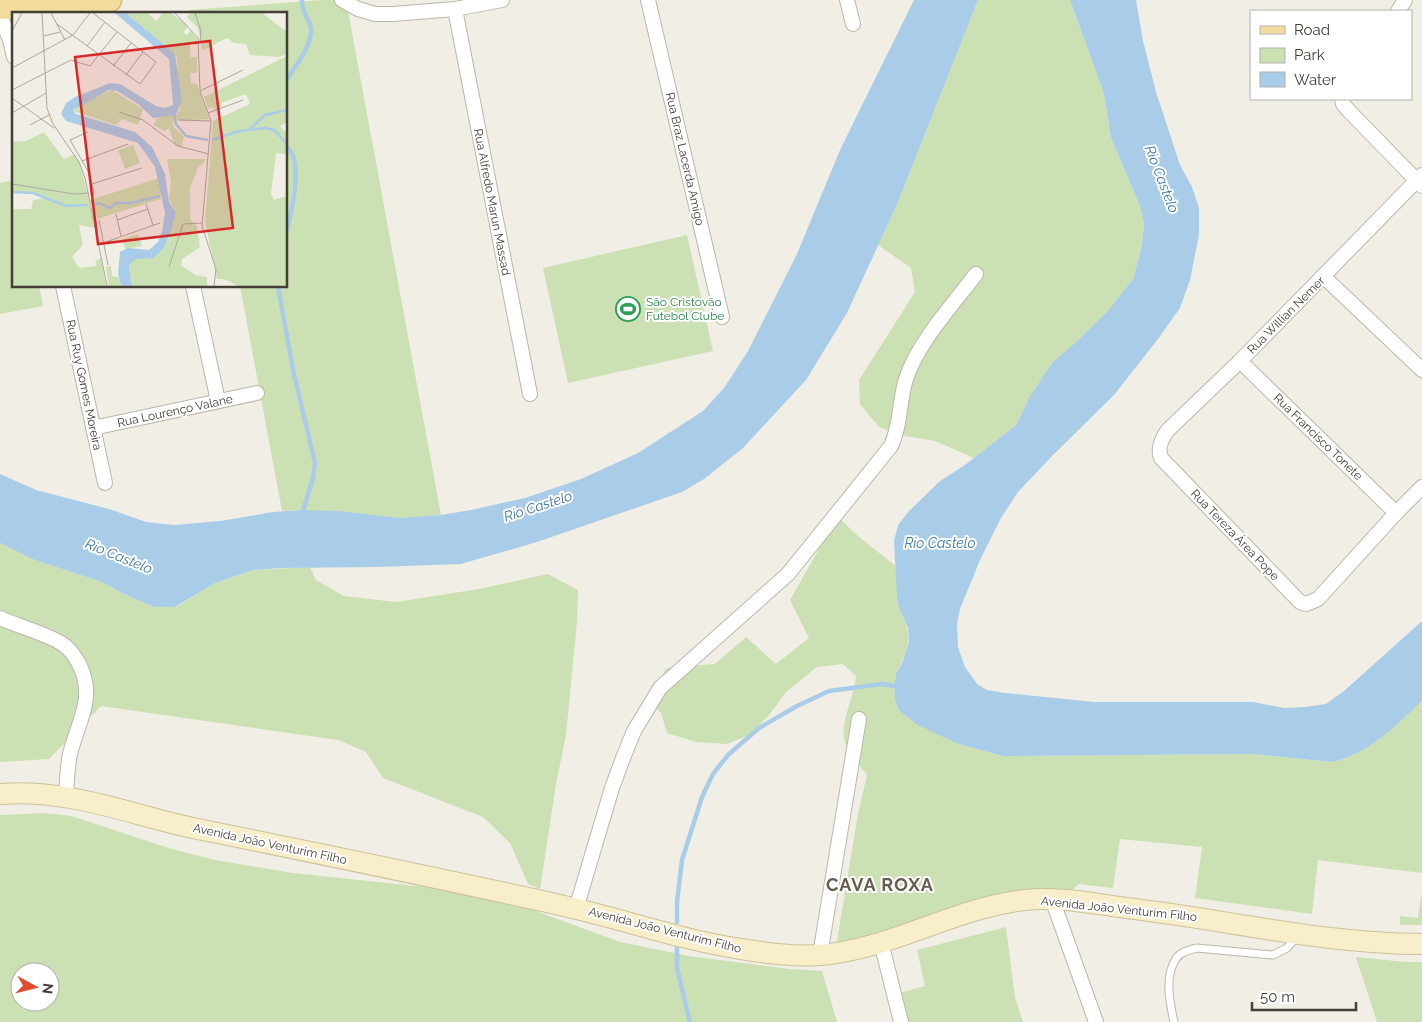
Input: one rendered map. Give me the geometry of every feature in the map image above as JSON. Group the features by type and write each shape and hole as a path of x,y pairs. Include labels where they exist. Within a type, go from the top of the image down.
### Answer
{"main road":[{"path":"0,8 110,0"}],"street":[{"path":"342,0 358,9 375,14 455,9 502,0"},
{"name":"Rua Braz Lacerda Amigo","path":"648,0 722,317"},
{"path":"848,0 853,24"},
{"name":"Rua Alfredo Marun Massad","path":"455,9 530,394"},
{"path":"0,15 8,40"},
{"path":"1342,100 1349,112 1420,180"},
{"name":"Rua Willian Nemer","path":"1161,458 1160,443 1168,430 1240,361 1420,180"},
{"path":"576,908 612,788 623,758 634,731 660,688 788,574 891,446 896,436 900,408 911,366 932,333 976,274"},
{"path":"1323,276 1422,370"},
{"name":"Rua Ruy Gomes Moreira","path":"63,288 105,483"},
{"path":"192,288 218,401"},
{"name":"Rua Francisco Tonete","path":"1240,361 1396,513"},
{"name":"Rua Lourenço Valane","path":"93,428 257,393"},
{"name":"Rua Tereza Área Pope","path":"1161,458 1300,602 1306,604 1313,603 1318,599 1396,513"},
{"path":"1396,513 1422,487"},
{"path":"0,618 38,632 62,644 74,655 83,671 87,692 84,711 70,754 66,797"},
{"path":"820,955 859,719"},
{"name":"Avenida João Venturim Filho","path":"0,794 39,793 66,797 184,826 576,908 727,947 790,955 820,955 846,951 881,942 985,908 1024,900 1052,899 1151,910 1379,943 1421,945"},
{"path":"1052,899 1096,1022"},
{"path":"881,942 901,1022"}],"lane":[{"path":"1174,1022 1170,1006 1170,977 1176,958 1180,954 1196,948 1273,955 1287,948 1300,933"}],"green space":[{"path":"321,0 346,0 441,515 403,518 326,512 282,511 240,288 288,288 288,12 189,12 189,10"},
{"path":"978,0 1070,0 1104,94 1111,138 1140,206 1144,223 1142,246 1133,279 1109,311 1052,363 1030,396 1016,425 974,458 935,441 905,436 879,427 860,404 859,380 915,292 911,268 878,245 898,202"},
{"path":"12,180 12,288 39,288 43,306 0,314 0,183"},
{"name":"São Cristovão Futebol Clube","path":"687,235 713,351 568,383 543,268"},
{"path":"841,520 897,567 898,601 908,638 904,658 895,679 895,700 958,744 1003,756 1252,754 1332,762 1357,753 1381,738 1422,701 1422,873 1318,860 1312,914 1195,898 1202,847 1120,839 1113,888 1078,884 1064,900 836,947 858,814 867,775 849,751 844,735 844,727 856,676 843,664 817,667 786,692 770,714 749,735 727,744 696,742 667,733 661,713 650,702 666,668 715,664 746,637 776,664 809,638 790,600 823,542"},
{"path":"0,543 32,559 102,582 154,607 176,607 215,583 253,570 310,567 316,580 344,596 396,602 479,589 548,574 578,590 577,621 566,735 556,784 540,889 528,884 510,843 483,817 383,778 366,752 338,740 101,706 49,759 0,762"},
{"path":"43,813 71,816 172,849 215,860 293,873 443,889 522,906 620,942 689,956 790,969 822,971 837,1022 0,1022 0,815"},
{"path":"1422,891 1422,925 1400,925 1400,916 1418,918"},
{"path":"1006,927 1015,998 1023,1022 899,1022 892,995 925,986 917,950"},
{"path":"1356,957 1422,962 1422,1022 1377,1022"}],"water":[{"name":"Rio Castelo","path":"914,0 978,0 898,202 847,313 806,380 743,448 704,479 682,492 537,542 461,564 253,570 215,583 175,607 154,607 102,582 32,559 0,543 0,474 36,490 109,509 146,522 174,525 302,510 338,511 400,518 441,515 525,498 581,479 638,453 703,411 724,388 748,351 797,254 840,150"},
{"name":"Rio Castelo","path":"1070,0 1136,0 1143,41 1156,92 1180,165 1192,187 1199,208 1199,235 1190,280 1180,308 1114,395 1018,492 1001,518 980,560 960,609 957,624 958,647 965,667 977,684 987,690 1005,693 1094,702 1253,702 1284,708 1305,707 1326,704 1344,691 1422,621 1422,701 1381,738 1345,758 1332,762 1252,754 1003,756 958,744 916,724 899,710 895,700 894,686 896,674 903,661 909,642 908,628 899,608 897,598 894,541 898,525 909,511 940,481 965,465 1016,425 1030,396 1052,363 1108,311 1133,279 1142,246 1144,223 1140,206 1111,138 1104,94"}],"waterway":[{"path":"288,78 302,56 311,35 310,25 302,5 302,0"},
{"path":"288,148 293,157 296,177 288,224"},
{"path":"278,288 293,370 315,463 313,478 302,514"},
{"path":"677,922 677,902 682,860 702,797 713,774 728,755 759,728 797,706 829,691 882,684 898,685"},
{"path":"677,948 677,968 690,1022"}],"place":[{"name":"São Cristovão Futebol Clube","path":"628,309"}],"district":[{"name":"CAVA ROXA","path":"880,884"}]}
